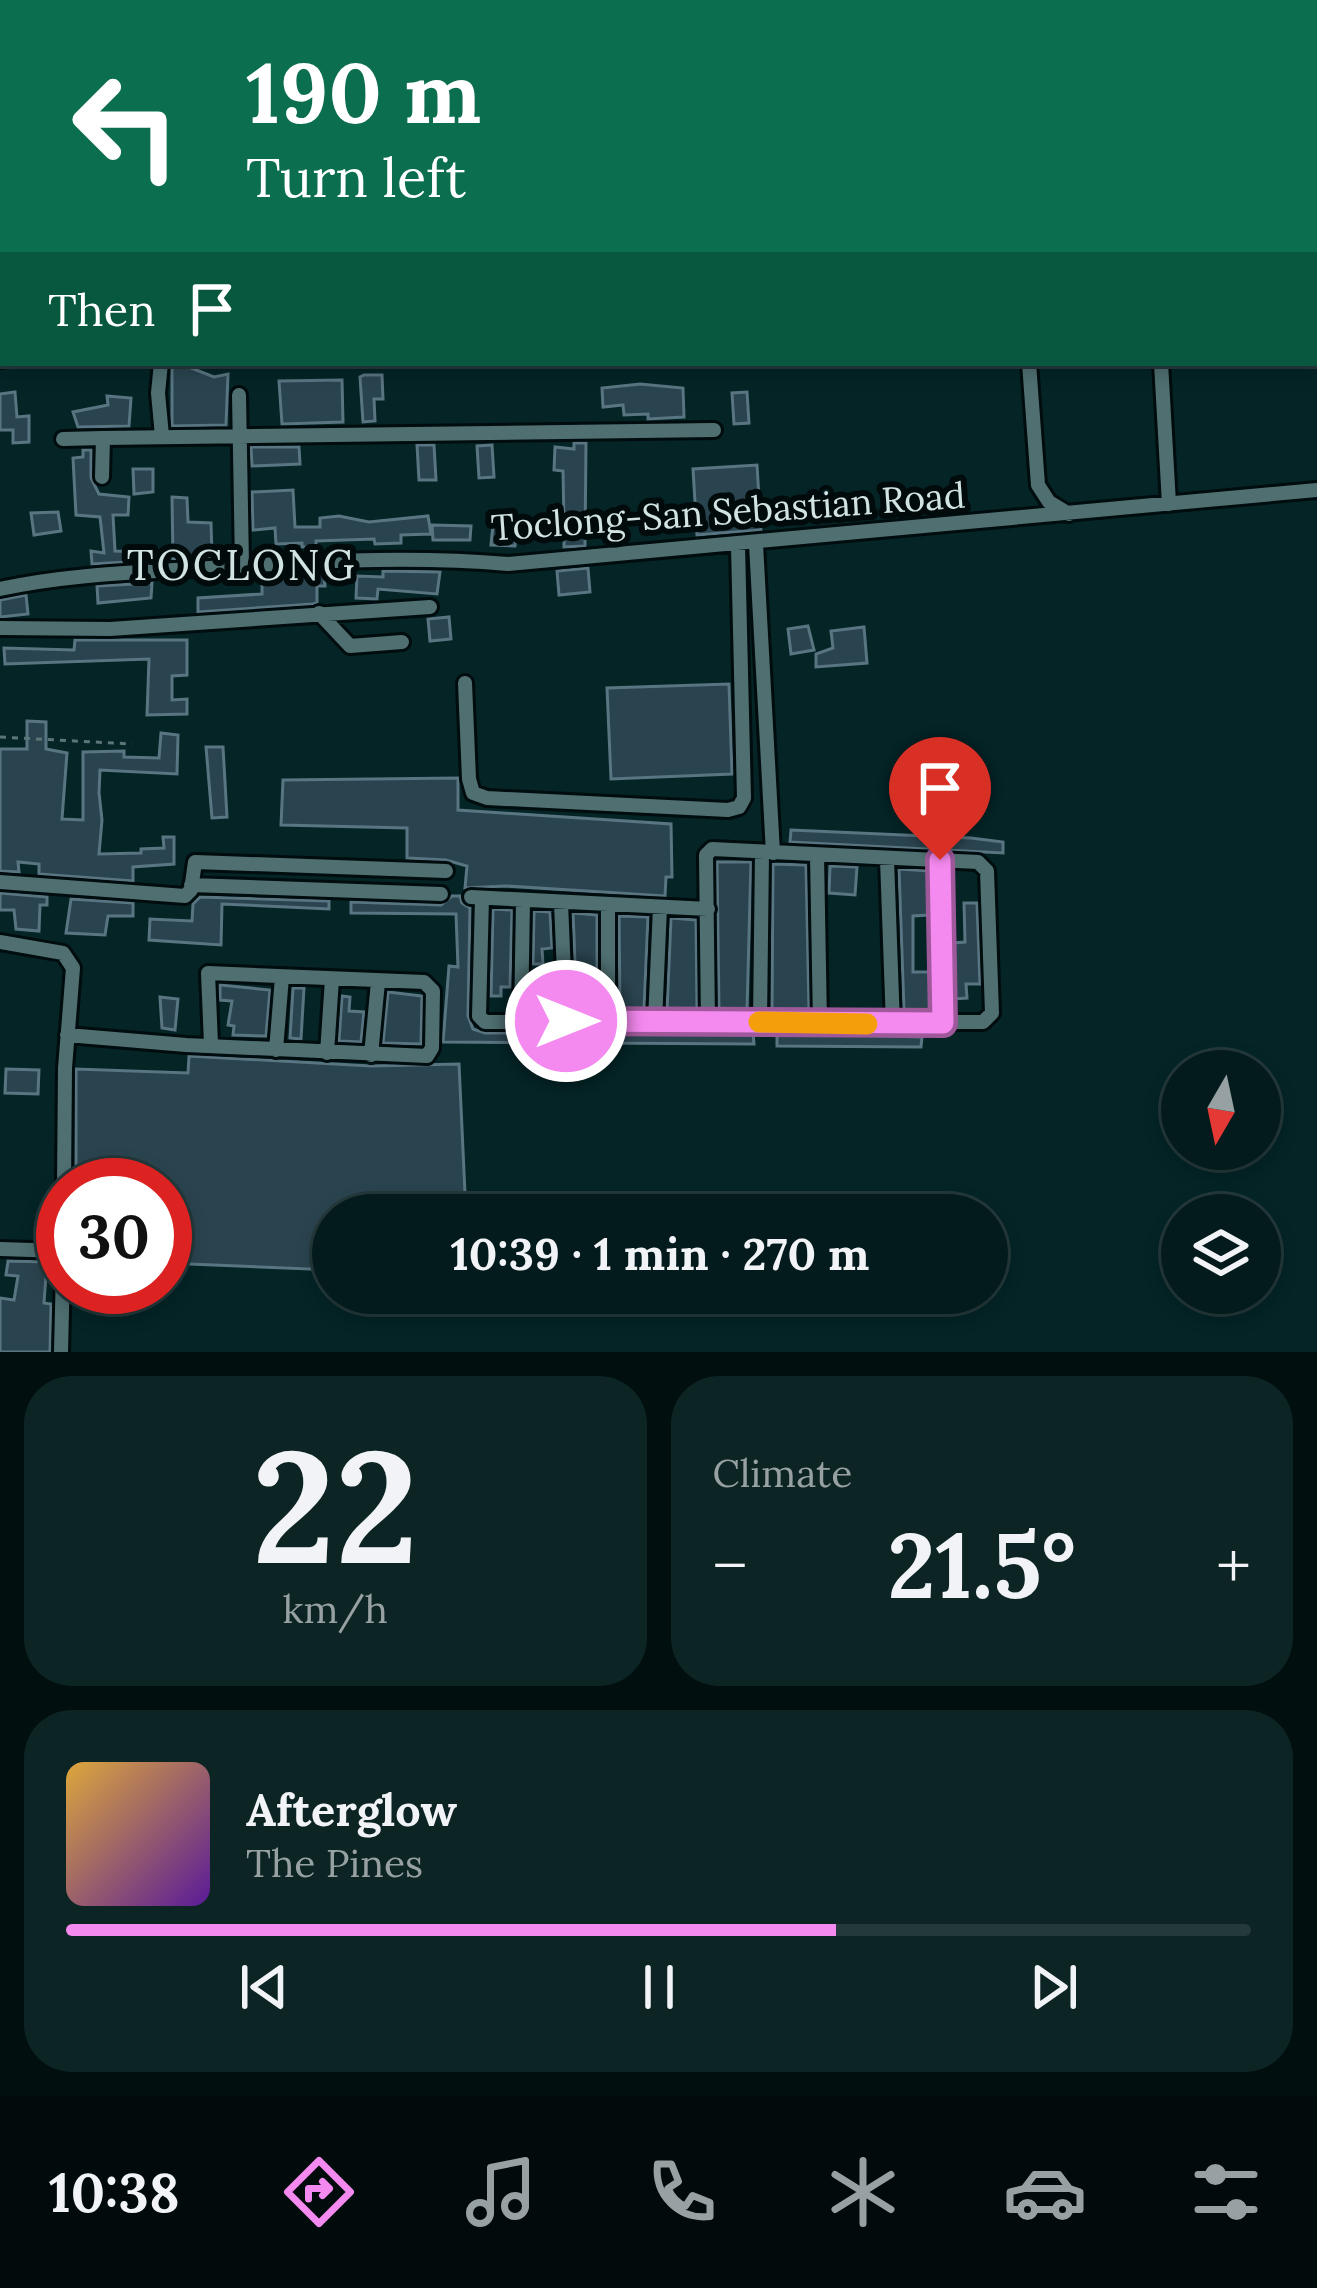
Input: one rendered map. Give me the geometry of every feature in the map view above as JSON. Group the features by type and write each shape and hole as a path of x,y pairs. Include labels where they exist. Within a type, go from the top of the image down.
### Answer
{"street":[{"path":"161,366 162,436"},
{"path":"1029,366 1038,484 1049,502 1070,514"},
{"path":"1161,366 1168,504"},
{"path":"238,395 242,565"},
{"path":"63,440 714,430"},
{"path":"102,477 103,438"},
{"name":"Toclong-San Sebastian Road","path":"0,590 51,578 242,565 432,557 508,564 1317,490"},
{"path":"756,544 768,852 760,1022"},
{"path":"465,683 473,793 611,806 728,811 739,807 744,798 744,760 738,546"},
{"path":"0,628 110,629 430,607"},
{"path":"319,614 350,646 402,642"},
{"path":"708,909 476,898 479,1016 484,1022 893,1025 983,1022 992,1013 987,871 978,862 708,851 708,909 708,1022"},
{"path":"817,855 820,1023"},
{"path":"886,859 893,1025"},
{"path":"940,860 943,1023"},
{"path":"0,882 185,896 195,862 446,871"},
{"path":"191,885 441,895"},
{"path":"521,1021 523,901"},
{"path":"561,903 566,1021"},
{"path":"608,905 608,1021"},
{"path":"656,1021 660,907"},
{"path":"0,942 52,950 70,959 65,1158"},
{"path":"67,1035 327,1053 427,1055 431,1048 430,985 208,973 211,1044"},
{"path":"276,1050 282,977"},
{"path":"327,1053 332,980"},
{"path":"370,1055 378,982"},
{"path":"0,1249 36,1250"},
{"path":"62,1314 62,1352"}],"path":[{"path":"0,737 132,743"}],"building":[{"path":"172,366 214,377 228,374 226,425 172,426"},
{"path":"382,375 383,399 374,399 375,421 363,422 360,377"},
{"path":"342,380 343,422 282,424 279,381"},
{"path":"640,384 683,388 684,417 648,419 648,414 624,415 623,405 603,407 602,388"},
{"path":"15,392 17,417 29,416 29,442 13,443 13,430 0,430 0,394"},
{"path":"747,392 749,423 734,424 732,393"},
{"path":"107,396 131,398 129,426 78,427 73,412 108,405"},
{"path":"574,443 586,443 585,546 564,547 564,538 545,539 544,525 564,524 563,471 554,470 555,447 574,449"},
{"path":"417,445 434,445 436,480 419,480"},
{"path":"492,445 494,477 479,478 477,446"},
{"path":"251,447 299,447 300,464 252,466"},
{"path":"83,450 91,450 91,478 99,494 129,497 128,515 113,515 115,551 143,552 143,561 92,564 91,551 104,553 100,517 76,515 73,458 83,457"},
{"path":"757,465 761,530 697,535 693,469"},
{"path":"133,469 153,469 153,492 134,494"},
{"path":"293,490 295,527 320,527 320,518 339,516 369,522 428,516 431,534 401,535 401,543 375,544 374,539 316,541 316,546 302,547 302,543 276,544 275,528 253,530 252,492"},
{"path":"172,497 187,498 188,522 211,523 212,556 173,559"},
{"path":"58,512 61,531 34,535 31,513"},
{"path":"493,524 518,524 515,546 491,545"},
{"path":"432,525 471,526 470,540 433,540"},
{"path":"588,568 590,592 559,595 557,571"},
{"path":"383,571 440,572 437,594 378,589 377,599 356,598 357,576 383,577"},
{"path":"324,575 325,586 317,586 313,604 198,612 198,598 262,594 262,576"},
{"path":"152,583 151,598 98,603 97,586"},
{"path":"26,595 28,614 0,617 0,600"},
{"path":"449,617 451,639 430,641 428,619"},
{"path":"808,626 814,650 791,654 788,629"},
{"path":"864,627 867,663 816,667 816,654 833,648 831,631"},
{"path":"75,640 187,640 187,675 172,676 172,700 187,699 187,714 147,715 149,659 5,664 4,648 74,650"},
{"path":"729,684 732,774 611,779 607,688"},
{"path":"27,721 46,722 46,749 67,753 62,819 83,820 83,752 124,751 124,757 159,758 161,733 178,735 177,774 100,770 99,793 99,854 164,848 163,837 174,837 174,864 133,867 133,881 39,874 39,864 18,862 19,872 0,871 0,749 27,749"},
{"path":"206,747 223,747 227,817 212,818"},
{"path":"458,778 458,810 671,824 672,877 666,877 665,896 506,886 465,888 467,866 407,858 407,828 281,825 283,780"},
{"path":"791,830 971,838 1003,842 1003,853 790,842"},
{"path":"717,862 751,862 747,1011 719,1011"},
{"path":"773,864 806,865 809,1011 772,1011"},
{"path":"830,866 857,867 855,895 829,893"},
{"path":"899,869 930,871 929,915 913,916 913,972 931,972 932,1011 904,1011"},
{"path":"0,893 47,897 47,905 40,905 39,931 16,929 14,910 0,910"},
{"path":"460,896 470,908 468,1016 473,1029 485,1033 753,1033 754,1044 443,1042 449,966 458,967 456,914 351,913 351,902 441,905"},
{"path":"200,897 329,901 329,909 222,904 221,945 149,940 150,919 192,921 193,904"},
{"path":"71,899 133,903 133,916 108,916 105,935 66,933"},
{"path":"964,903 977,903 980,984 966,984 967,998 954,999 953,943 965,942"},
{"path":"493,909 512,910 510,987 501,987 501,996 491,996"},
{"path":"534,911 550,912 552,948 542,949 543,964 533,964"},
{"path":"573,913 597,915 597,1011 577,1011"},
{"path":"619,916 648,917 644,1009 620,1008"},
{"path":"671,918 696,920 697,1011 667,1011"},
{"path":"220,985 270,990 266,1036 233,1035 234,1026 228,1025 232,1001 220,1000"},
{"path":"293,988 304,988 301,1039 290,1038"},
{"path":"388,992 422,996 421,1044 383,1043"},
{"path":"342,996 350,997 349,1011 364,1012 361,1042 339,1041"},
{"path":"160,997 178,999 175,1030 162,1028"},
{"path":"777,1033 922,1037 921,1047 777,1046"},
{"path":"189,1056 371,1066 459,1064 465,1194 312,1194 312,1269 192,1264 192,1158 76,1158 76,1069 188,1073"},
{"path":"6,1069 39,1070 38,1094 5,1093"},
{"path":"8,1261 36,1262 36,1314 51,1314 50,1352 0,1352 0,1298 14,1300 18,1276 6,1275"}],"slow traffic":[{"path":"759,1022 867,1024"}],"district":[{"name":"TOCLONG","path":"242,565"}],"route":[{"path":"566,1021 943,1023 940,860"}]}
